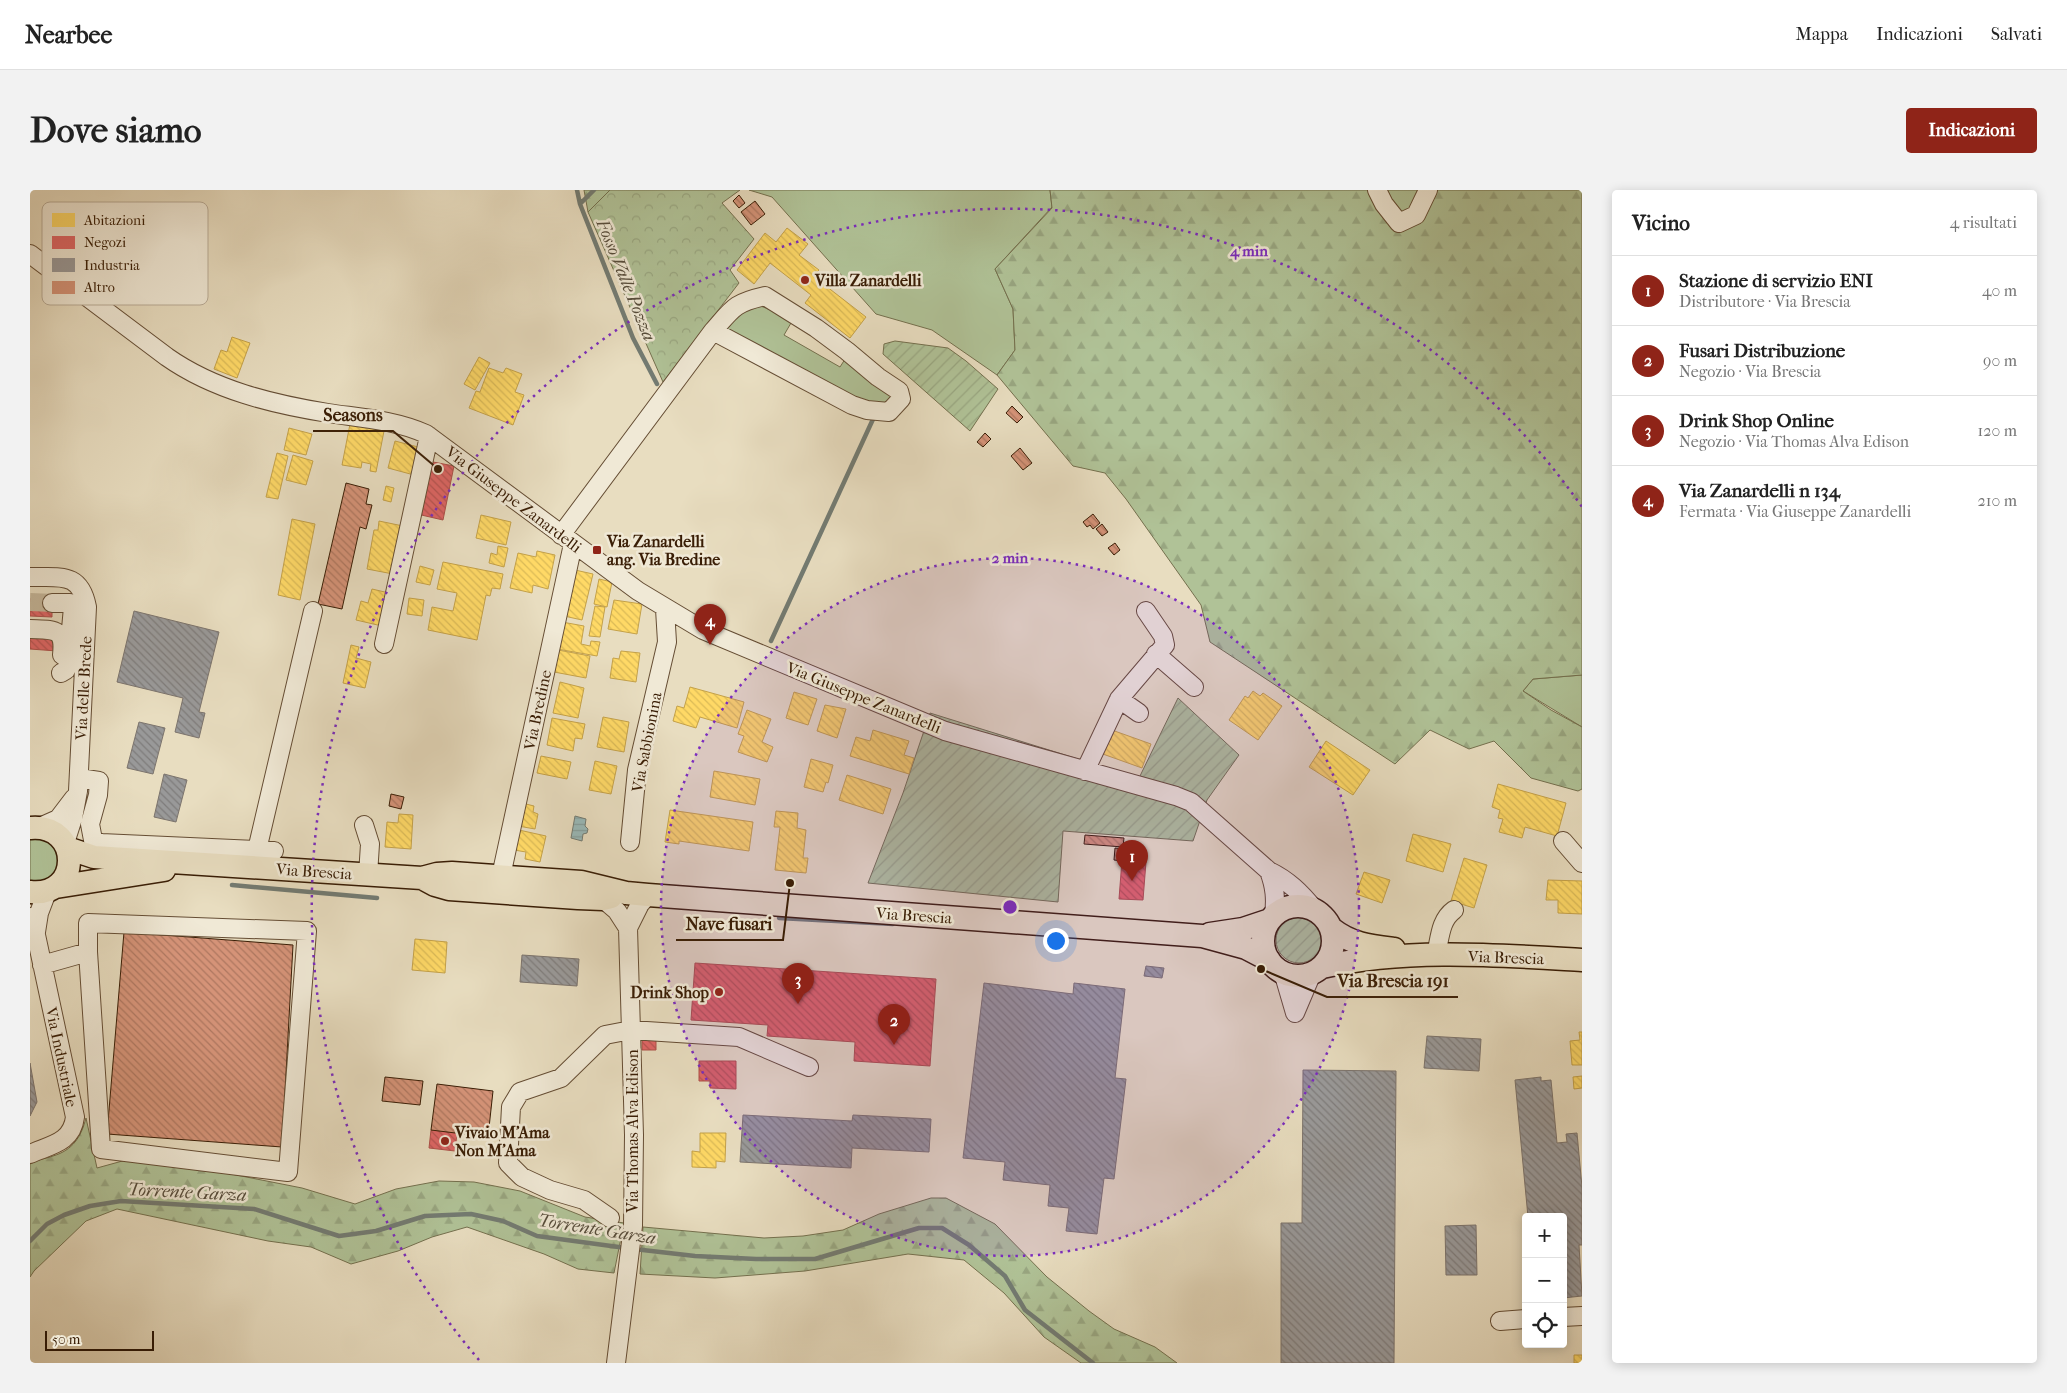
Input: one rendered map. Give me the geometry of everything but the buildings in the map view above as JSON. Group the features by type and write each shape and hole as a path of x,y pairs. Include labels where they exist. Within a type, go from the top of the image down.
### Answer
{"main road":[{"name":"Via Brescia","path":"35,828 54,832 66,846 94,857 422,878 452,873 501,876 582,882 637,894 803,908 1202,936 1246,948 1276,966 1298,976 1339,963 1433,954"},
{"path":"44,890 67,874 69,856 66,846"},
{"name":"Via Brescia","path":"44,890 205,863"},
{"name":"Via Brescia","path":"422,878 435,885 449,889 604,899 637,894"},
{"name":"Via Brescia","path":"1202,936 1243,929 1293,906 1308,907 1314,910 1325,918 1332,929 1345,939 1370,946 1433,954 1582,960"},
{"path":"1272,917 1265,929 1263,940 1265,950 1276,966"},
{"path":"1317,970 1332,950 1332,929"}],"street":[{"path":"1377,190 1384,204 1399,224 1416,215 1428,190"},
{"name":"Via Giuseppe Zanardelli","path":"30,254 42,263"},
{"path":"567,539 713,331 732,309 743,301 765,296 847,350 878,377 898,391 901,399 889,412 867,410 852,405 713,331"},
{"name":"Via Giuseppe Zanardelli","path":"97,305 166,357 188,372 208,382 234,392 259,398 325,412 393,422 411,427 430,436 506,489 567,539 621,573 665,609 689,623 739,646 945,731 1176,796 1191,802 1269,871 1284,878 1302,894 1314,910"},
{"path":"384,644 430,436"},
{"name":"Via Bredine","path":"501,876 567,539"},
{"name":"Via delle Brede","path":"30,577 69,579 80,586 87,607 79,785 66,846"},
{"path":"30,629 54,630 58,632 63,644 61,673 66,670 73,607 70,603 52,603"},
{"name":"Via Sabbionina","path":"630,842 637,770 667,642 665,609"},
{"path":"35,828 58,819 68,808 79,785 99,781 98,795 90,824 93,840 101,843 115,844 266,851 313,611"},
{"path":"1085,770 1119,700 1165,645 1165,640 1146,612"},
{"path":"667,642 689,623"},
{"path":"1156,654 1194,687"},
{"path":"1119,700 1139,713"},
{"path":"371,828 372,875"},
{"path":"1563,841 1578,869"},
{"path":"1269,871 1275,893 1272,917"},
{"name":"Via Industriale","path":"36,935 44,890"},
{"name":"Via Thomas Alva Edison","path":"616,1363 633,1226 634,1136 628,928 640,904 637,894"},
{"path":"604,899 617,911 628,928 654,905 662,903 771,911 803,908"},
{"path":"1433,954 1443,922 1446,916 1454,910"},
{"name":"Via Industriale","path":"30,917 36,935 75,1116 74,1124 67,1138 30,1154"},
{"path":"88,923 307,931 288,1172 101,1149 88,952 88,923"},
{"path":"42,964 88,952"},
{"path":"1276,966 1295,1014 1317,970"},
{"path":"610,1218 584,1200 550,1190 522,1177 508,1163 511,1107 520,1092 561,1078 605,1035 631,1030 739,1037 809,1067"},
{"path":"1567,1317 1582,1316"},
{"path":"1500,1321 1522,1319"}],"green space":[{"path":"584,190 610,190 588,212"},
{"path":"610,190 740,190 722,203 754,239 730,270 739,283 663,382 588,212"},
{"path":"749,190 1050,190 1052,207 995,269 1013,309 1015,350 997,375 932,330 876,314 772,197"},
{"path":"1050,190 1375,190 1402,229 1421,190 1582,190 1582,675 1533,679 1523,691 1551,710 1582,727 1582,789 1578,791 1531,778 1494,741 1469,749 1430,730 1395,764 1210,642 1201,605 1126,499 1105,473 1073,466 997,375 1015,350 1013,309 995,269 1052,208"},
{"path":"1375,190 1421,190 1402,229"},
{"path":"751,303 762,306 787,319 791,323 784,335 840,367 847,356 894,395 892,404 861,401 725,328"},
{"path":"895,341 948,348 998,389 970,431 883,354 884,344"},
{"path":"1582,675 1582,727 1523,691 1533,679"},
{"path":"1178,698 1239,755 1207,800 1193,841 1063,831 1058,902 868,883 903,793 930,713 1139,778"},
{"path":"30,838 41,838 48,841 53,846 58,858 56,870 42,881 30,881"},
{"path":"1304,917 1316,923 1321,931 1321,949 1316,957 1308,962 1294,963 1282,957 1277,949 1276,935 1282,923 1290,918"},
{"path":"86,1118 97,1168 126,1160 216,1171 302,1188 355,1204 396,1189 439,1181 474,1182 520,1191 585,1217 624,1223 614,1273 578,1269 544,1254 467,1227 432,1237 398,1251 351,1264 311,1247 268,1241 117,1209 86,1221 30,1277 30,1164 60,1153 71,1146 79,1137"},
{"path":"931,1198 946,1198 995,1224 1047,1277 1089,1311 1114,1329 1155,1347 1177,1363 1081,1363 1044,1337 1004,1293 964,1260 908,1254 805,1271 715,1278 640,1274 643,1227 764,1238 803,1236 843,1230 879,1214"}],"water":[{"path":"575,816 586,819 585,826 588,829 587,833 583,834 582,841 571,838"}],"waterway":[{"path":"577,190 580,204"},
{"name":"Fosso Valle Pozza","path":"594,190 580,204 633,338 657,384"},
{"path":"771,641 874,417"},
{"path":"232,885 377,898"},
{"path":"779,918 893,924"},
{"name":"Torrente Garza","path":"30,1241 47,1224 64,1215 90,1206 121,1201 254,1209 339,1236 376,1231 425,1216 471,1214 503,1221 537,1236 626,1248"},
{"name":"Torrente Garza","path":"634,1249 695,1256 815,1259 919,1228 942,1228 969,1245 1005,1276 1025,1310 1093,1363"}],"tunnel":[{"path":"30,602 52,603"}],"place":[{"name":"Villa Zanardelli","path":"805,280"},
{"name":"Seasons","path":"438,469"},
{"name":"Via Zanardelli ang. Via Bredine","path":"597,550"},
{"name":"Via Zanardelli n 134","path":"710,645"},
{"name":"Stazione di servizio ENI","path":"1132,881"},
{"name":"Nave fusari","path":"790,883"},
{"name":"Via Brescia 191","path":"1261,969"},
{"name":"Drink Shop","path":"719,992"},
{"name":"Drink Shop Online","path":"798,1004"},
{"name":"Fusari Distribuzione","path":"894,1045"},
{"name":"Vivaio M'Ama Non M'Ama","path":"445,1141"}]}
